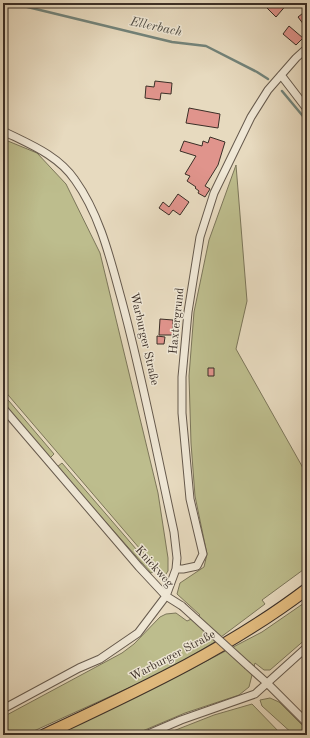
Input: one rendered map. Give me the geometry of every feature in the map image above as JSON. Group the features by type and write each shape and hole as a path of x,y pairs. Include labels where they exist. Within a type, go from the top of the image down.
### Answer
{"main road":[{"name":"Warburger Straße","path":"44,735 175,672 216,649 291,601 307,589"}],"street":[{"name":"Haxtergrund","path":"176,569 197,566 203,554 190,499 182,413 182,377 187,318 200,237 214,193 251,116 268,90 296,58 307,48"},
{"path":"282,75 307,109"},
{"name":"Warburger Straße","path":"3,131 43,152 61,164 75,179 94,213 107,247 128,326 174,532 177,558 176,569 166,596 138,633 100,659 79,668 3,709"},
{"name":"Knickweg","path":"3,408 139,567 166,596 182,606 267,683 307,723"},
{"path":"146,735 181,720 255,694 307,647"}],"green space":[{"path":"3,139 37,153 66,184 100,253 158,493 168,558 168,571 164,577 3,389"},
{"path":"236,165 247,301 236,349 307,475 307,567 262,600 265,604 213,643 166,671 25,735 3,735 3,717 122,653 134,644 160,617 166,614 176,613 187,621 200,615 177,594 180,583 204,567 207,554 195,496 191,443 189,376 194,312 209,240"},
{"path":"3,394 54,454 50,458 3,403"},
{"path":"62,463 155,571 151,573 57,467"},
{"path":"307,601 307,638 270,670 264,670 255,663 249,687 239,695 185,713 133,735 55,735 172,679 262,632"},
{"path":"270,698 279,702 307,730 307,735 294,735 262,706 260,700"},
{"path":"252,704 282,735 163,735 214,715"}],"building":[{"path":"268,3 288,3 276,17 265,6"},
{"path":"307,10 307,29 298,17"},
{"path":"289,26 303,38 296,45 283,34"},
{"path":"155,81 172,83 171,94 161,93 160,100 145,98 146,86 154,87"},
{"path":"189,108 220,114 218,128 186,123"},
{"path":"210,137 225,142 218,165 205,186 210,189 205,197 198,193 199,191 195,188 196,187 187,181 190,176 185,174 196,156 180,151 184,141 202,146 203,141 208,143"},
{"path":"178,194 189,202 180,215 173,210 169,215 159,208 163,202 169,207"},
{"path":"160,319 173,320 173,335 159,335"},
{"path":"157,336 165,337 164,344 157,344"},
{"path":"208,368 214,368 214,376 208,376"}],"waterway":[{"name":"Ellerbach","path":"11,3 172,42 206,46 268,79"},
{"name":"Ellerbach","path":"282,91 307,121"}]}
